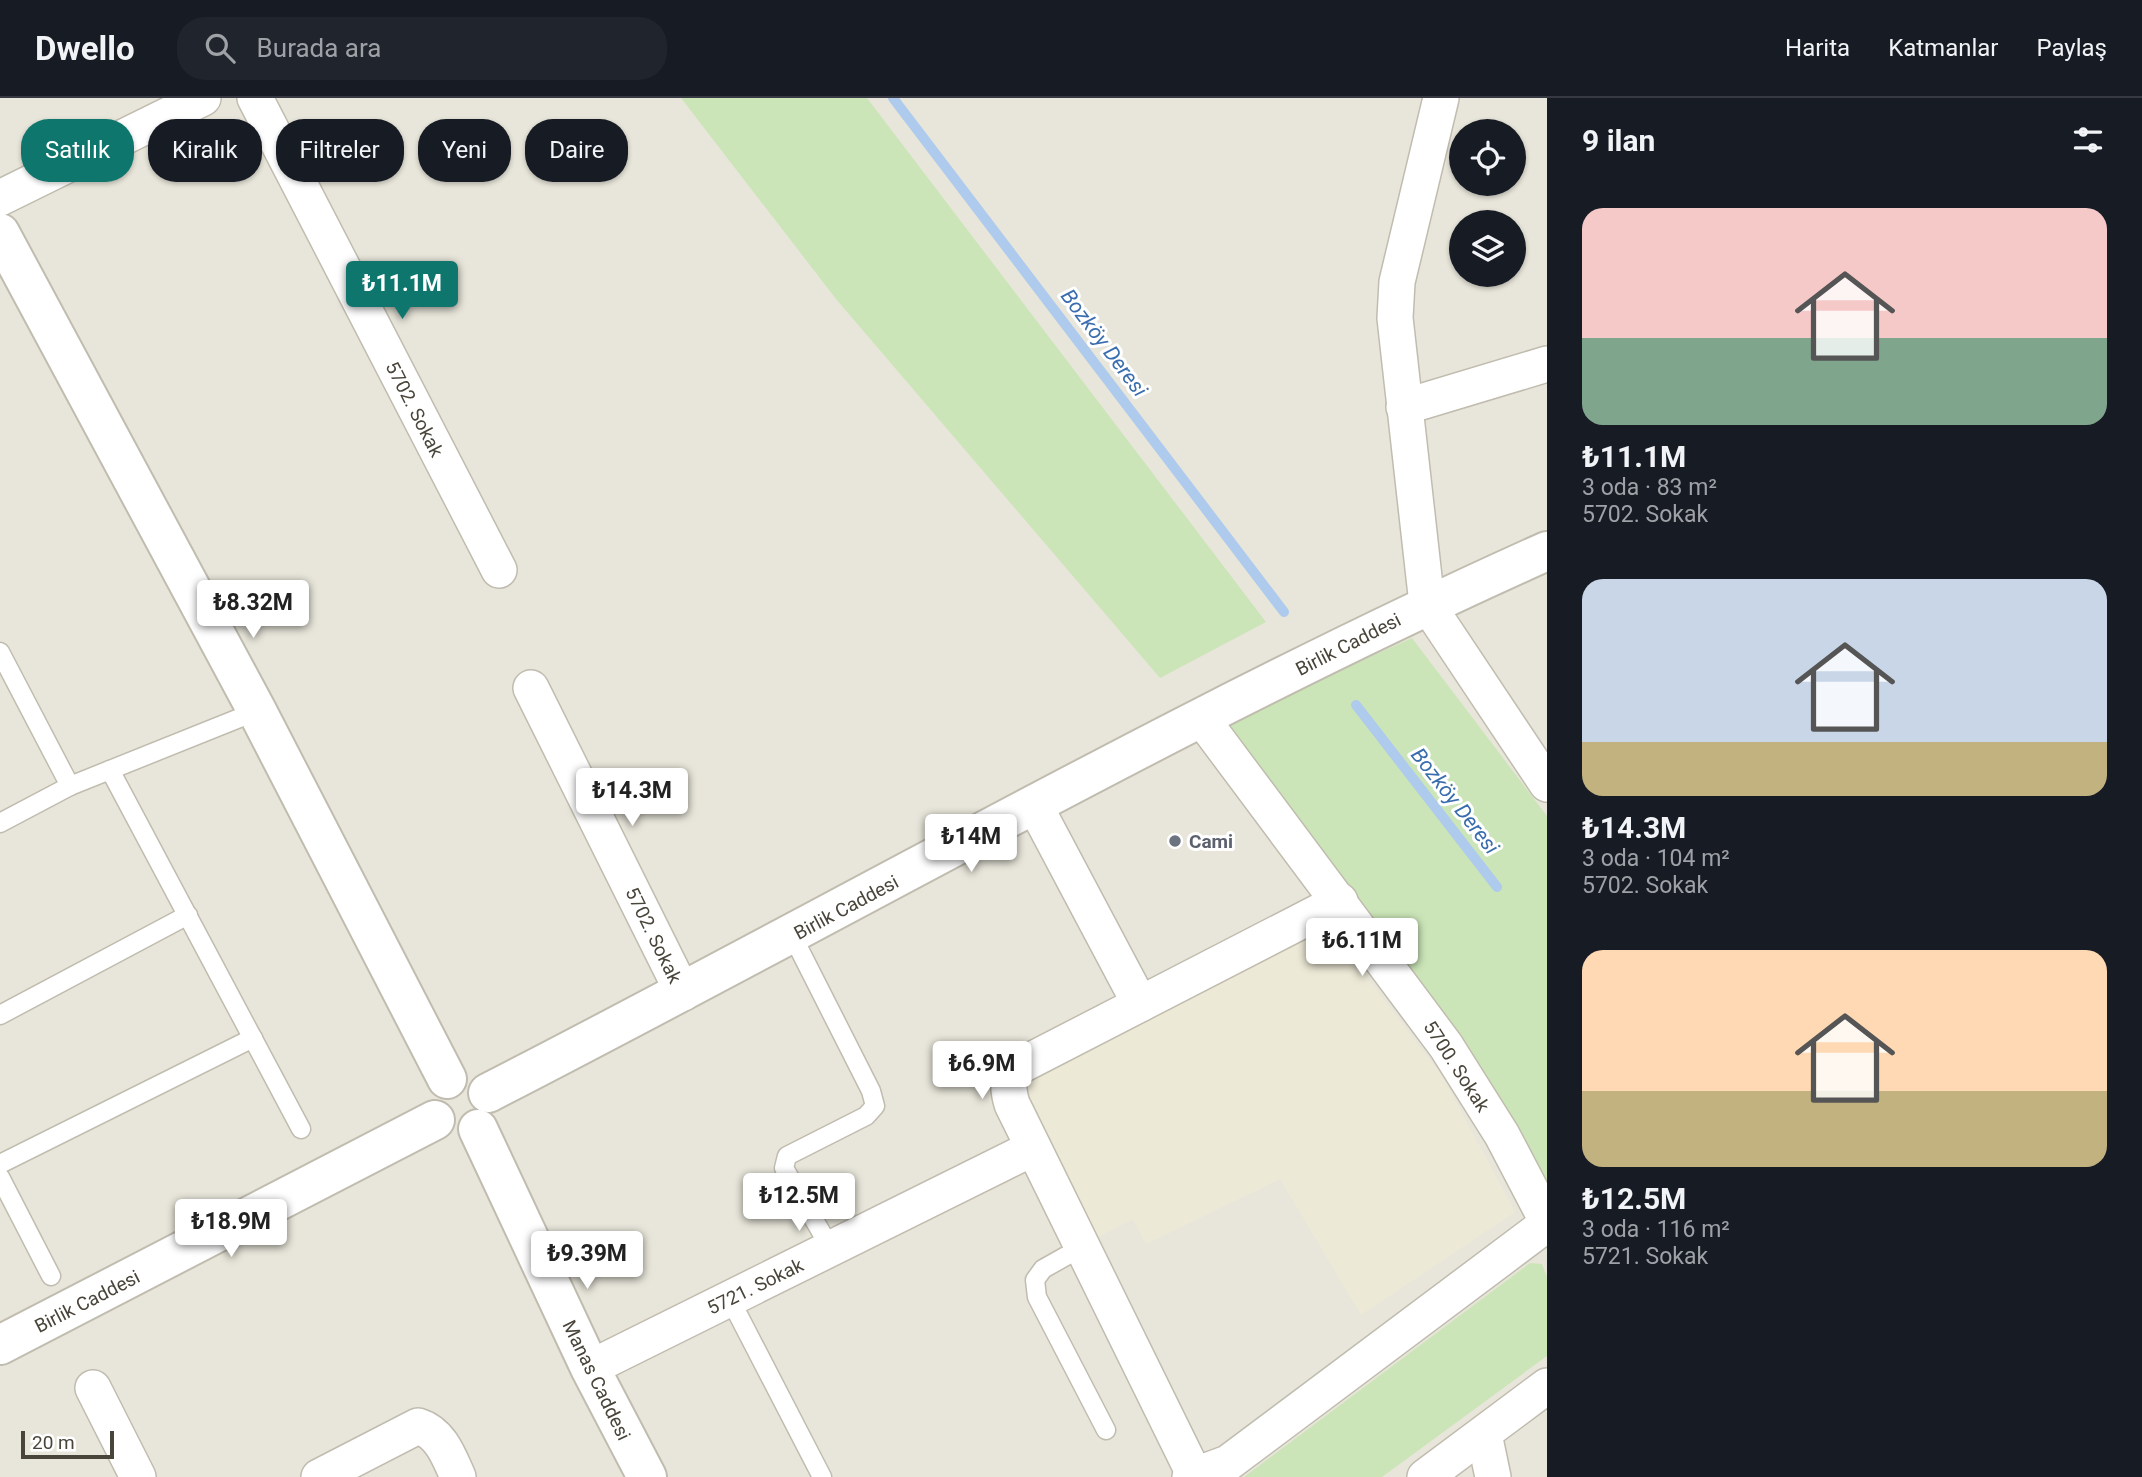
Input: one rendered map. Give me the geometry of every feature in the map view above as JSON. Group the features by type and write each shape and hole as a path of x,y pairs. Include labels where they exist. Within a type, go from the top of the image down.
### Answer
{"street":[{"path":"0,198 203,98"},
{"name":"5702. Sokak","path":"255,98 499,570"},
{"path":"1441,98 1397,282 1395,318 1427,604 1547,784"},
{"path":"0,233 257,711 447,1079"},
{"path":"1404,407 1547,364"},
{"name":"Birlik Caddesi","path":"488,1093 1202,719 1427,604 1547,551"},
{"name":"5702. Sokak","path":"531,688 683,993"},
{"name":"5700. Sokak","path":"1202,719 1446,1046 1502,1135 1547,1222"},
{"path":"1035,806 1140,1004"},
{"path":"1340,901 1014,1069 1008,1090 1033,1148 1192,1477 1228,1463 1547,1222"},
{"path":"465,1076 474,1078 488,1093 490,1112 478,1129 459,1135 450,1133 435,1120 432,1102 434,1093 447,1079 465,1076"},
{"name":"Birlik Caddesi","path":"0,1345 435,1120"},
{"name":"Manas Caddesi","path":"478,1129 590,1368 647,1477"},
{"name":"5721. Sokak","path":"590,1368 1033,1148"},
{"path":"1425,1477 1547,1386"},
{"path":"93,1388 138,1477"},
{"path":"318,1477 418,1426 429,1430 440,1441 458,1477"},
{"path":"1484,1434 1493,1477"}],"lane":[{"path":"0,652 70,786"},
{"path":"0,823 70,786 257,711"},
{"path":"110,770 301,1129"},
{"path":"0,1015 188,915"},
{"path":"792,935 871,1091 874,1105 866,1116 788,1156 784,1168 831,1249"},
{"path":"0,1164 253,1038"},
{"path":"0,1177 51,1276"},
{"path":"1082,1247 1043,1269 1035,1280 1037,1297 1106,1430"},
{"path":"730,1299 822,1477"}],"shaded area":[{"path":"0,98 1547,98 1547,1477 0,1477"},
{"path":"1326,924 1442,1076 1515,1212 1361,1315 1280,1179 1146,1244 1133,1219 1084,1244 1011,1090"}],"green space":[{"path":"681,98 867,98 1266,622 1160,678 836,299"},
{"path":"1412,638 1547,816 1547,1205 1220,724"},
{"path":"1530,1263 1542,1264 1547,1277 1547,1356 1382,1477 1244,1477"}],"waterway":[{"name":"Bozköy Deresi","path":"893,98 1284,612"},
{"name":"Bozköy Deresi","path":"1356,705 1497,887"}],"place":[{"name":"Cami","path":"1175,841"}]}
